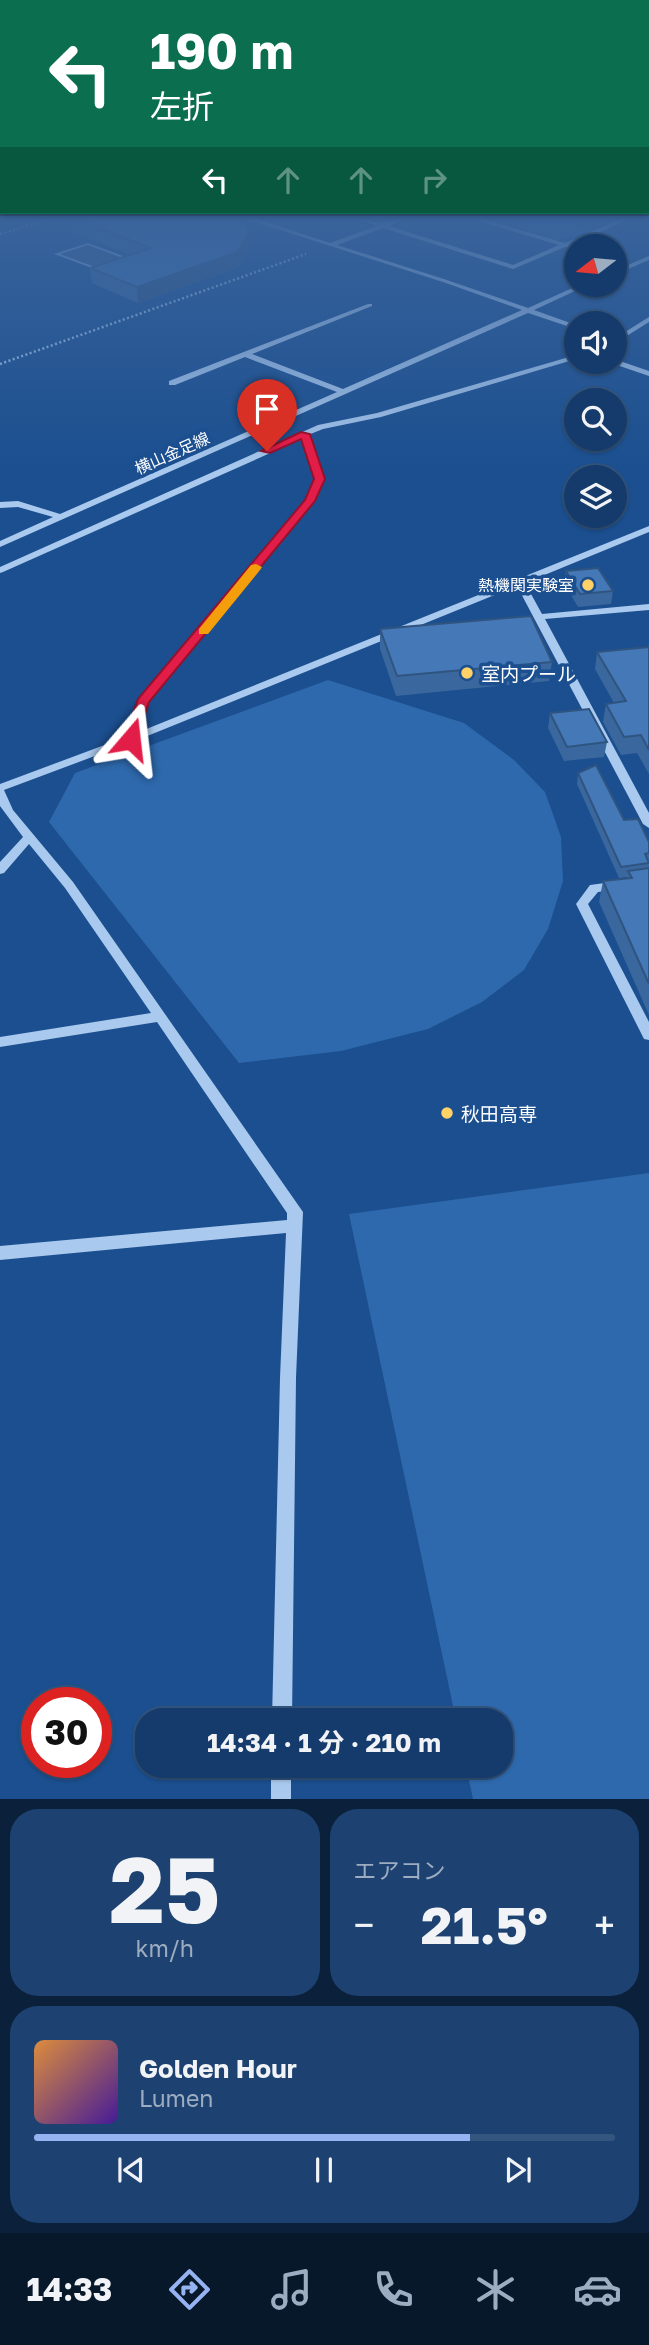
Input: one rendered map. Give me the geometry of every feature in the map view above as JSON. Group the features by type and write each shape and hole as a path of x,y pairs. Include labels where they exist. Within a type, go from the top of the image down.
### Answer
{"street":[{"path":"506,303 564,323"},
{"name":"横山金足線","path":"0,544 542,303"},
{"path":"172,383 370,305"},
{"path":"627,333 649,319"},
{"path":"246,354 343,392"},
{"path":"0,570 321,427 378,415 564,361"},
{"path":"627,366 649,374"},
{"path":"131,739 143,702 310,501 320,479 304,434"},
{"path":"0,505 18,504 61,517"},
{"path":"282,1708 288,1378 295,1212 69,886 8,811 1,795 131,739 649,529"},
{"path":"520,582 649,824"},
{"path":"539,617 649,607"},
{"path":"0,870 29,838"},
{"path":"649,881 594,888 582,904 649,1034"},
{"path":"0,1042 159,1017"},
{"path":"0,1253 295,1226"},
{"path":"281,1778 281,1799"}],"path":[{"path":"0,364 169,303"}],"shaded area":[{"path":"328,680 464,723 514,760 545,792 561,837 563,881 548,929 524,970 482,1002 428,1029 341,1051 239,1063 49,822 75,773"},
{"path":"649,1173 649,1799 473,1799 469,1778 513,1778 513,1708 453,1708 349,1214"}],"building":[{"path":"598,568 613,591 580,594 566,571"},
{"path":"531,616 552,662 397,676 380,629"},
{"path":"649,647 649,750 641,735 624,737 606,704 626,701 597,652"},
{"path":"589,709 607,742 567,747 550,713"},
{"path":"596,765 624,820 638,819 649,842 649,853 645,854 649,863 621,867 578,773"},
{"path":"649,868 649,984 603,881 632,878 628,871"}],"slow traffic":[{"path":"203,632 256,567"}],"place":[{"name":"熱機関実験室","path":"588,585"},
{"name":"室内プール","path":"467,673"},
{"name":"秋田高専","path":"447,1113"}],"route":[{"path":"131,739 143,702 310,501 320,479 304,434 267,451"}]}
